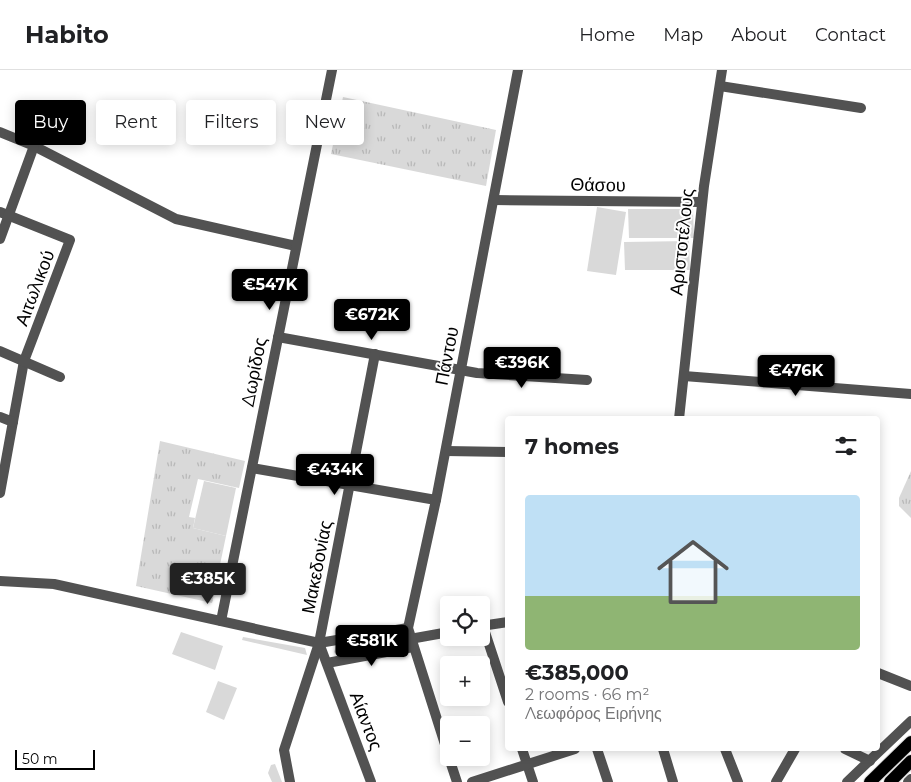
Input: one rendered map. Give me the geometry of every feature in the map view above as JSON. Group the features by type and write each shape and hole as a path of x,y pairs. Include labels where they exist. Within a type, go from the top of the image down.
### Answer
{"main road":[{"path":"870,782 911,742"},
{"path":"890,782 911,761"}],"street":[{"name":"Δωρίδος","path":"221,621 332,70"},
{"name":"Πάντου","path":"410,638 518,70"},
{"name":"Αριστοτέλους","path":"679,416 702,202 722,70"},
{"path":"720,86 861,108"},
{"path":"0,132 34,146 176,218 296,246"},
{"path":"0,239 4,214 34,146"},
{"name":"Θάσου","path":"494,200 702,202"},
{"name":"Αιτωλικού","path":"1,486 24,361 70,240 4,214"},
{"path":"278,337 494,375 587,380"},
{"path":"0,351 60,377"},
{"name":"Μακεδονίας","path":"290,782 284,750 319,643 375,354"},
{"path":"684,376 911,394"},
{"path":"0,417 13,422"},
{"path":"446,451 505,452"},
{"path":"252,468 436,500"},
{"path":"0,580 54,584 319,643 410,638 440,633"},
{"path":"490,625 505,622"},
{"path":"327,663 410,638"},
{"path":"410,638 440,730"},
{"name":"Αίαντος","path":"319,643 371,782"},
{"path":"489,646 505,693"},
{"path":"880,674 911,686"},
{"path":"847,782 911,721"},
{"path":"523,751 533,782"},
{"path":"472,782 569,751"},
{"path":"598,751 608,782"},
{"path":"664,751 673,782"},
{"path":"727,751 738,782"},
{"path":"776,782 792,751"},
{"path":"849,751 870,761"},
{"path":"452,766 457,782"},
{"path":"908,782 911,779"}],"green space":[{"path":"343,97 357,100 342,100"},
{"path":"364,102 496,130 486,186 331,154 333,145 364,145"},
{"path":"597,207 626,212 616,275 587,271"},
{"path":"628,209 693,209 694,238 629,238"},
{"path":"689,241 690,270 625,270 624,242"},
{"path":"160,441 245,461 239,488 198,479 189,517 195,518 193,528 226,536 212,603 136,586"},
{"path":"911,471 911,518 899,506 899,498"},
{"path":"204,481 236,488 226,536 193,528"},
{"path":"181,632 223,646 215,670 172,654"},
{"path":"381,636 392,636 395,642 393,646 384,649 379,645 354,650 350,655 338,656 334,652 336,646 378,641"},
{"path":"243,637 305,648 307,655 242,640"},
{"path":"218,681 237,688 224,720 206,712"},
{"path":"275,764 282,782 272,782 268,773 271,765"}]}
